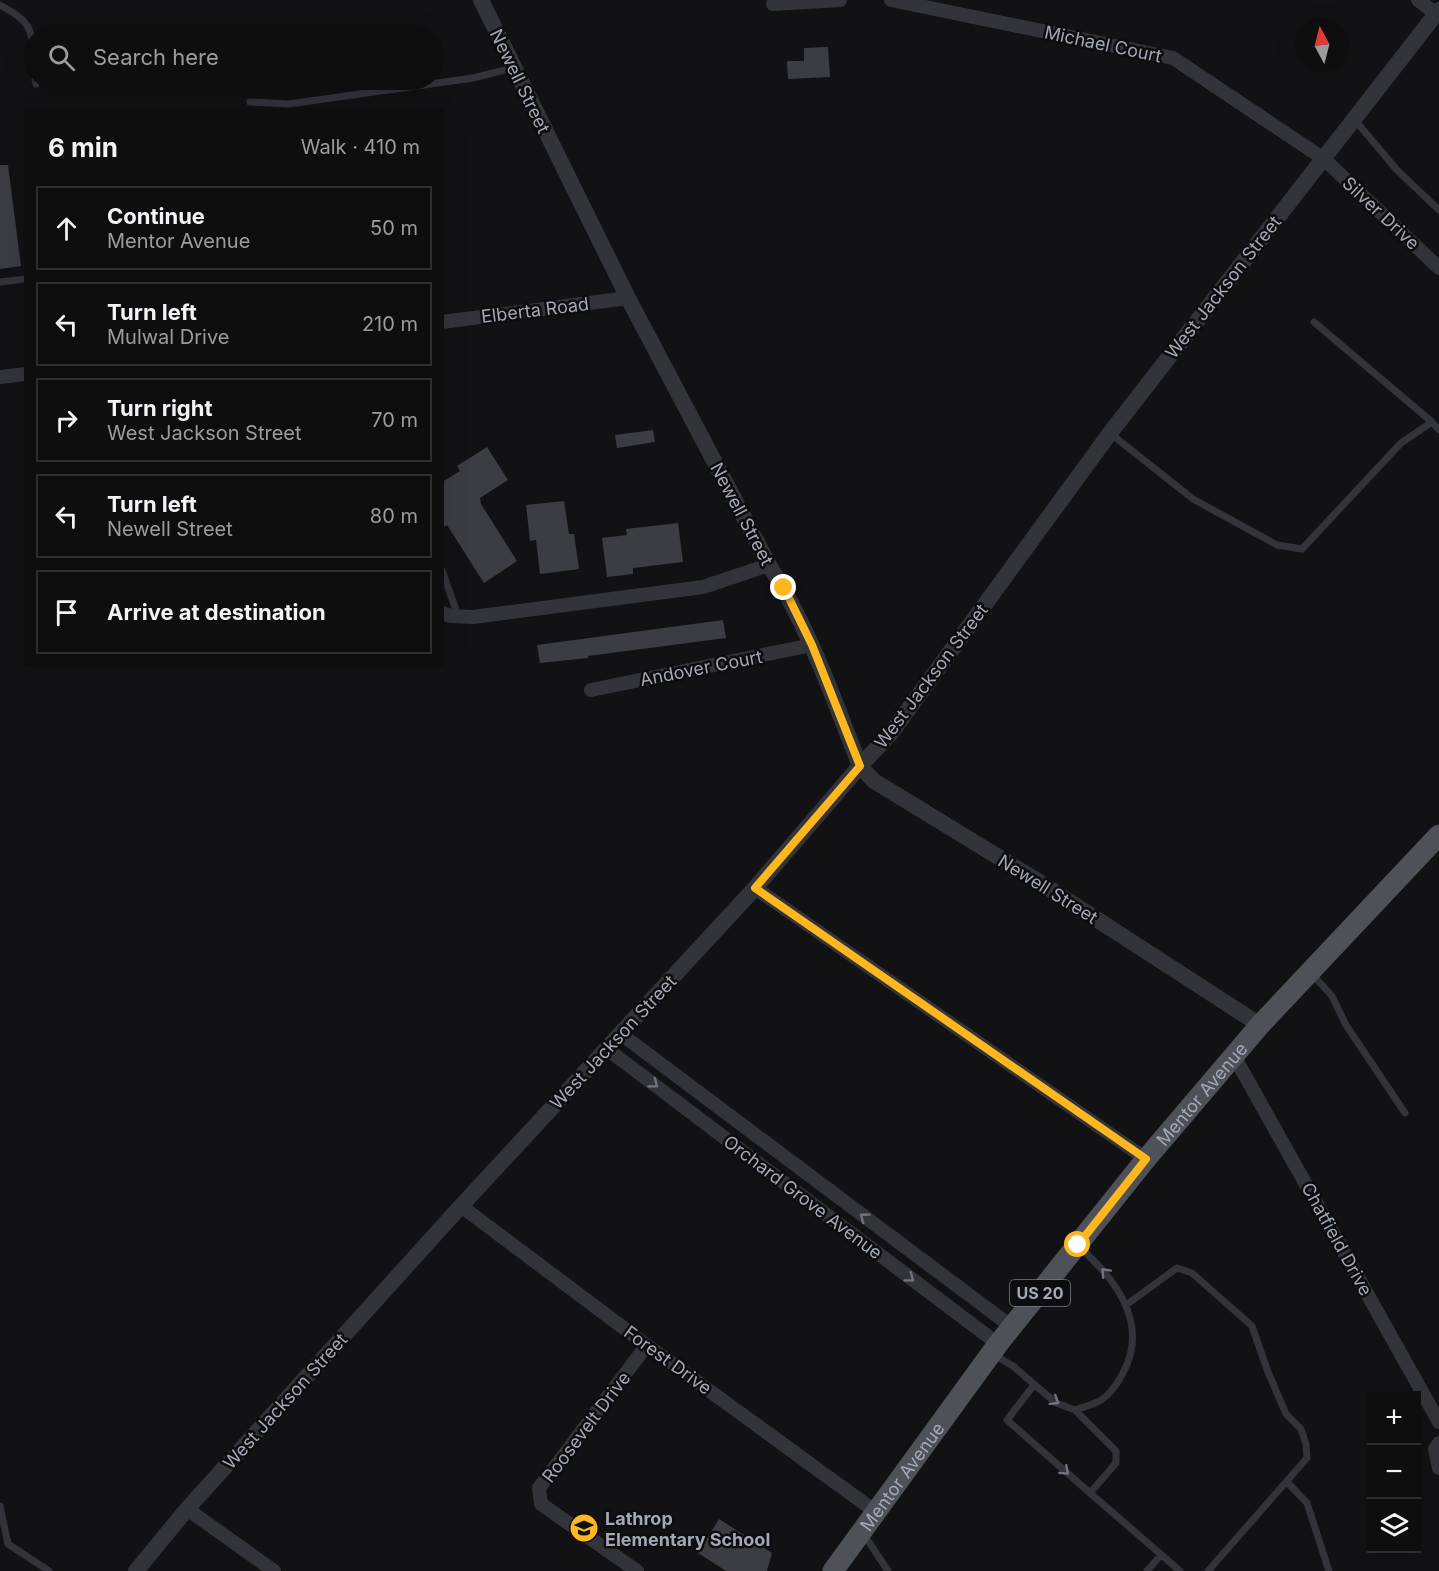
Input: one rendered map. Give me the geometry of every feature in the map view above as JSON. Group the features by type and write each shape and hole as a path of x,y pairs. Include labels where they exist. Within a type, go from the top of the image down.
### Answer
{"main road":[{"name":"Mentor Avenue","path":"833,1571 995,1349 1146,1159 1260,1026 1439,835"}],"street":[{"name":"Newell Street","path":"481,0 628,298 769,565 784,588 812,645 860,766 874,781 1036,880 1260,1026"},
{"path":"773,4 840,0"},
{"name":"Michael Court","path":"891,0 1173,58 1324,159"},
{"path":"1418,0 1437,12"},
{"name":"West Jackson Street","path":"136,1571 187,1509 461,1206 755,888 891,733 1110,432 1437,12"},
{"name":"Silver Drive","path":"1324,159 1439,268"},
{"name":"Elberta Road","path":"444,322 628,298"},
{"path":"0,377 24,374"},
{"path":"444,614 473,617 703,587 769,565"},
{"name":"Andover Court","path":"591,690 812,645"},
{"path":"755,888 1146,1159"},
{"name":"Orchard Grove Avenue","path":"621,1034 1012,1328"},
{"name":"Orchard Grove Avenue","path":"607,1049 995,1349"},
{"name":"Chatfield Drive","path":"1234,1056 1439,1422"},
{"name":"Forest Drive","path":"461,1206 876,1512"},
{"name":"Roosevelt Drive","path":"637,1571 541,1504 539,1488 647,1345"},
{"path":"1439,1443 1435,1449 1439,1468"},
{"path":"187,1509 274,1571"}],"lane":[{"path":"0,5 20,15 26,24"},
{"path":"444,82 513,68"},
{"path":"249,102 289,104 388,90"},
{"path":"1354,119 1397,171 1439,210"},
{"path":"0,282 24,279"},
{"path":"1314,322 1439,430"},
{"path":"1110,432 1194,499 1277,546 1302,549 1401,443 1432,422"},
{"path":"444,576 459,617"},
{"path":"1311,972 1332,996 1346,1025 1405,1113"},
{"path":"1075,1410 1102,1400 1119,1381 1131,1358 1132,1334 1126,1305 1113,1280 1078,1245"},
{"path":"1126,1305 1177,1268 1192,1273 1252,1326 1286,1414 1301,1429 1306,1444 1307,1458 1208,1571"},
{"path":"995,1349 1056,1403 1075,1410 1116,1451 1116,1463 1090,1493"},
{"path":"1034,1385 1007,1420 1180,1571"},
{"path":"1287,1482 1307,1503 1329,1571"},
{"path":"0,1506 8,1544 49,1571"},
{"path":"862,1532 888,1571"},
{"path":"1147,1571 1161,1555"}],"building":[{"path":"828,47 830,77 788,79 787,61 804,61 804,48"},
{"path":"0,165 8,165 21,266 0,269"},
{"path":"653,430 655,442 617,448 615,435"},
{"path":"487,447 508,480 480,498 481,504 517,561 484,583 447,525 444,527 444,481 460,471 457,466"},
{"path":"564,501 569,534 574,534 579,569 540,574 536,540 530,541 526,505"},
{"path":"678,523 683,562 633,568 633,574 607,577 602,538 627,535 626,529"},
{"path":"723,620 726,638 540,663 537,645"},
{"path":"719,1519 772,1553 767,1571 726,1571 698,1553"}],"place":[{"name":"Lathrop Elementary School","path":"584,1528"}],"route":[{"path":"784,588 812,645 860,766 755,888 1146,1159 1078,1245"}]}
